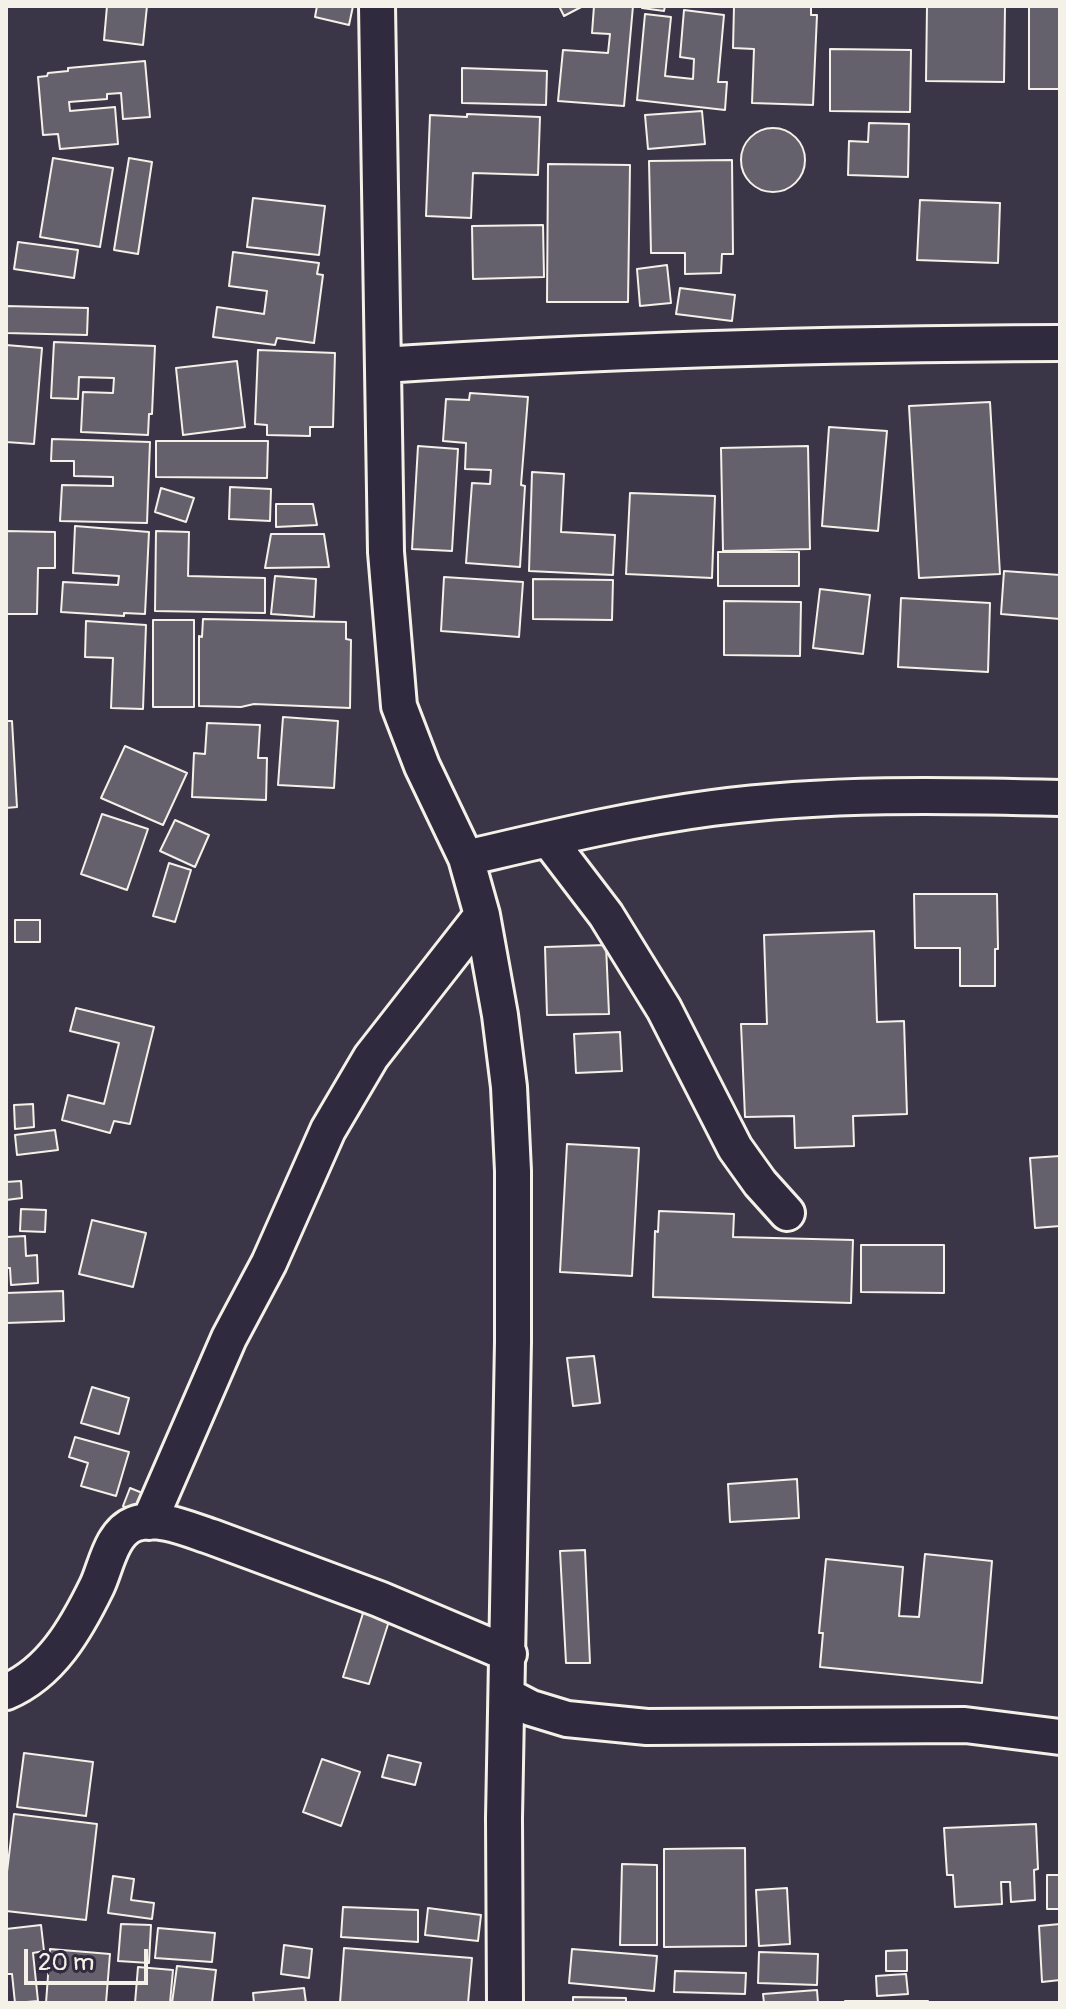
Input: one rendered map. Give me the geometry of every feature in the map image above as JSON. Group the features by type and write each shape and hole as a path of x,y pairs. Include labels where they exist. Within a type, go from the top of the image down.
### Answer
{"street":[{"path":"377,6 386,552 399,706 422,766 466,858 482,915 509,1087 513,1171 509,1654 504,1818 505,2003"},
{"path":"383,365 546,354 924,343 1060,343"},
{"path":"466,858 608,825 712,808 802,799 1060,798"},
{"path":"548,839 606,915 664,1009 735,1148 787,1213"},
{"path":"149,1522 185,1433 229,1338 269,1263 328,1130 371,1057 482,915"},
{"path":"6,1692 37,1674 55,1656 96,1587 121,1533 130,1525 149,1522 185,1528 296,1567 509,1654"},
{"path":"508,1696 531,1708 567,1719 647,1727 965,1725 1060,1737"}],"building":[{"path":"107,6 147,6 143,45 104,40"},
{"path":"317,6 353,6 349,25 315,17"},
{"path":"559,6 583,6 564,16"},
{"path":"594,6 633,6 624,106 558,101 563,50 608,53 610,34 592,33"},
{"path":"642,6 665,6 664,11"},
{"path":"734,6 811,6 811,15 817,15 813,105 752,103 754,49 733,48"},
{"path":"927,6 1005,7 1004,82 926,81"},
{"path":"1029,6 1060,6 1060,89 1029,89"},
{"path":"684,10 724,15 718,82 727,82 725,110 637,100 645,14 671,17 665,76 693,79 694,59 680,57"},
{"path":"830,49 911,50 910,112 830,111"},
{"path":"145,61 150,117 123,119 121,93 107,94 107,99 69,102 70,111 115,107 118,144 60,149 58,134 43,135 38,77 68,71 68,68"},
{"path":"462,68 547,71 546,105 462,103"},
{"path":"702,111 705,144 648,149 645,115"},
{"path":"467,114 540,117 538,175 473,173 471,218 426,216 430,115 467,117"},
{"path":"869,123 909,124 908,177 848,175 849,141 868,142"},
{"path":"773,128 791,134 799,142 805,160 799,178 791,186 773,192 755,186 747,178 741,160 747,142 755,134"},
{"path":"53,158 113,168 100,247 40,237"},
{"path":"129,158 152,162 138,254 114,250"},
{"path":"732,160 733,254 722,254 721,273 685,274 685,253 651,253 649,161"},
{"path":"548,164 630,165 628,302 547,302"},
{"path":"253,198 325,206 319,255 247,247"},
{"path":"920,200 1000,203 998,263 917,260"},
{"path":"543,225 544,277 473,279 472,226"},
{"path":"18,242 78,250 74,278 14,269"},
{"path":"233,252 319,263 317,274 323,275 314,343 277,338 275,345 213,337 217,307 264,314 267,291 229,286"},
{"path":"667,265 671,303 640,306 637,269"},
{"path":"680,288 735,295 732,321 676,314"},
{"path":"6,306 88,308 87,335 6,333"},
{"path":"54,342 155,346 148,435 81,432 83,392 113,393 114,378 79,377 78,399 51,398"},
{"path":"6,345 42,348 34,444 6,442"},
{"path":"258,350 335,353 333,427 310,427 310,436 267,435 267,425 255,424"},
{"path":"237,361 245,427 183,435 176,368"},
{"path":"470,393 528,397 521,485 525,486 520,567 466,563 472,483 490,484 491,470 465,469 466,443 443,441 446,399 469,400"},
{"path":"990,402 1000,574 919,578 909,406"},
{"path":"829,427 887,431 878,531 822,526"},
{"path":"52,439 150,442 147,523 60,521 62,485 113,486 113,477 74,476 74,461 51,461"},
{"path":"156,441 268,441 267,478 156,477"},
{"path":"418,446 458,449 452,551 412,549"},
{"path":"808,446 810,549 723,551 721,448"},
{"path":"532,472 564,474 561,532 615,535 613,575 529,571"},
{"path":"230,487 271,489 270,521 229,519"},
{"path":"161,488 194,498 186,522 155,512"},
{"path":"630,493 715,496 712,578 626,574"},
{"path":"276,504 313,504 317,525 276,527"},
{"path":"75,526 149,532 145,614 124,613 124,616 61,612 63,582 118,585 119,576 73,573"},
{"path":"6,531 55,532 55,568 38,568 37,614 6,614"},
{"path":"156,531 189,532 188,576 265,578 265,613 155,611"},
{"path":"271,534 324,534 329,567 265,568"},
{"path":"718,552 799,552 799,586 718,586"},
{"path":"1004,571 1060,575 1060,619 1001,614"},
{"path":"275,576 316,579 314,617 271,614"},
{"path":"444,577 523,582 519,637 441,631"},
{"path":"533,579 613,580 612,620 533,619"},
{"path":"820,589 870,595 863,654 813,648"},
{"path":"901,598 990,603 988,672 898,667"},
{"path":"724,601 801,602 800,656 724,655"},
{"path":"203,619 346,622 346,639 351,640 350,708 254,704 241,707 199,706 199,636 202,637"},
{"path":"153,620 194,620 194,707 153,707"},
{"path":"86,621 146,625 143,709 111,708 113,658 85,657"},
{"path":"283,717 338,721 334,788 278,785"},
{"path":"6,721 12,721 17,807 6,808"},
{"path":"207,723 260,725 258,758 267,758 266,800 192,797 194,753 205,754"},
{"path":"125,746 187,773 163,825 101,798"},
{"path":"102,814 148,829 127,890 81,874"},
{"path":"175,820 209,835 195,867 160,851"},
{"path":"169,863 191,870 175,922 153,916"},
{"path":"914,894 997,894 995,986 960,986 960,948 915,948"},
{"path":"15,920 40,920 40,942 15,942"},
{"path":"874,931 877,1022 904,1021 907,1114 853,1116 854,1146 795,1148 794,1116 745,1117 741,1024 767,1024 764,935"},
{"path":"606,945 609,1014 547,1015 545,947"},
{"path":"76,1008 154,1027 130,1124 114,1121 110,1133 62,1120 68,1095 104,1104 119,1043 70,1031"},
{"path":"620,1032 622,1071 576,1073 574,1034"},
{"path":"33,1104 34,1127 15,1129 14,1105"},
{"path":"55,1130 58,1150 17,1155 15,1135"},
{"path":"567,1144 639,1148 632,1276 560,1272"},
{"path":"1060,1156 1060,1226 1035,1228 1030,1158"},
{"path":"21,1181 22,1198 6,1200 6,1182"},
{"path":"21,1209 46,1210 45,1232 20,1231"},
{"path":"659,1211 734,1214 733,1237 853,1240 851,1303 653,1297 655,1231 658,1232"},
{"path":"92,1220 146,1233 133,1287 79,1274"},
{"path":"25,1236 26,1256 37,1255 38,1283 11,1285 10,1268 6,1268 6,1237"},
{"path":"861,1245 944,1245 944,1293 861,1292"},
{"path":"63,1291 64,1321 6,1323 6,1293"},
{"path":"594,1356 600,1403 573,1406 567,1358"},
{"path":"92,1387 129,1398 119,1434 81,1423"},
{"path":"75,1437 129,1452 116,1496 81,1486 88,1463 69,1457"},
{"path":"797,1479 799,1518 730,1522 728,1484"},
{"path":"130,1488 145,1494 138,1512 123,1506"},
{"path":"585,1550 590,1663 566,1663 560,1551"},
{"path":"925,1554 992,1561 982,1683 820,1667 823,1633 819,1633 826,1559 903,1567 899,1616 919,1617"},
{"path":"364,1610 390,1618 369,1684 343,1677"},
{"path":"24,1753 93,1762 86,1816 17,1807"},
{"path":"388,1755 421,1763 415,1785 382,1777"},
{"path":"322,1759 360,1772 341,1826 303,1812"},
{"path":"14,1814 97,1824 86,1920 6,1911 6,1880"},
{"path":"1036,1824 1038,1869 1034,1870 1035,1900 1011,1902 1010,1882 1001,1882 1002,1904 955,1907 953,1875 947,1875 944,1828"},
{"path":"745,1848 746,1946 664,1947 664,1849"},
{"path":"622,1864 657,1865 657,1945 620,1945"},
{"path":"1047,1875 1060,1875 1060,1909 1047,1909"},
{"path":"113,1876 134,1879 131,1900 154,1903 152,1919 108,1913"},
{"path":"787,1888 790,1944 759,1946 756,1890"},
{"path":"343,1907 418,1910 418,1942 341,1937"},
{"path":"428,1908 481,1915 478,1941 425,1935"},
{"path":"121,1924 151,1925 149,1963 118,1961"},
{"path":"1060,1924 1060,1980 1042,1982 1039,1926"},
{"path":"41,1925 44,1951 33,1953 38,2001 15,2003 12,1974 6,1974 6,1929"},
{"path":"158,1928 215,1933 212,1962 155,1958"},
{"path":"284,1945 312,1949 309,1978 281,1974"},
{"path":"344,1948 472,1958 468,2003 340,2003"},
{"path":"50,1949 110,1954 106,2003 46,2003"},
{"path":"572,1949 657,1956 654,1991 569,1983"},
{"path":"907,1950 907,1971 886,1971 886,1951"},
{"path":"759,1952 818,1954 817,1985 758,1983"},
{"path":"177,1966 216,1970 212,2003 172,2003"},
{"path":"138,1967 173,1970 170,2003 135,2003"},
{"path":"675,1971 746,1973 745,1994 674,1992"},
{"path":"906,1974 908,1994 877,1996 876,1976"},
{"path":"304,1988 306,2003 254,2003 253,1993"},
{"path":"817,1990 818,2003 764,2003 763,1994"},
{"path":"573,1997 626,1998 626,2003 573,2003"},
{"path":"928,2001 928,2003 845,2003"}]}
